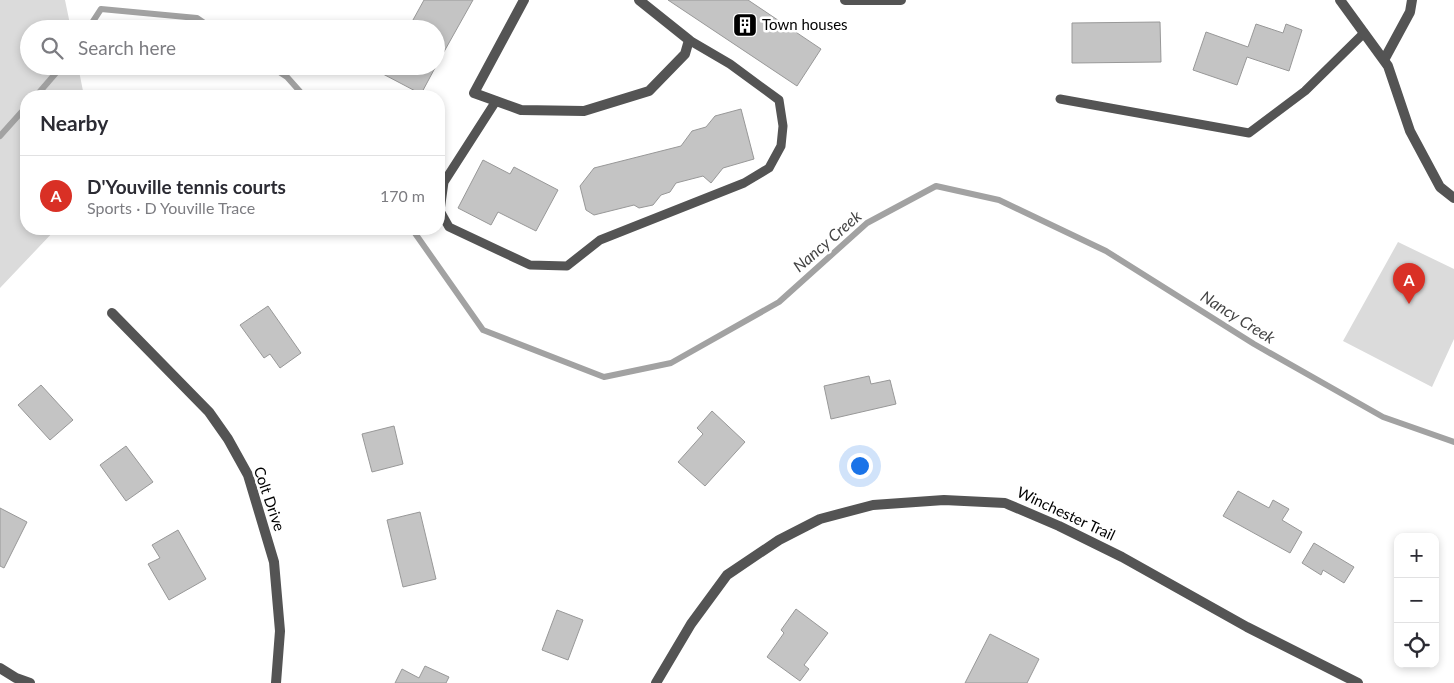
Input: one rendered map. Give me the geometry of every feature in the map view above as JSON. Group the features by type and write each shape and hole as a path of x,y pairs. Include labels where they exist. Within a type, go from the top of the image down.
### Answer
{"street":[{"path":"524,0 474,93 521,110 584,111 649,92 685,54 689,40 639,0"},
{"path":"845,0 901,0"},
{"path":"1340,0 1388,66 1410,131 1440,187 1454,198"},
{"path":"1384,60 1410,12 1412,0"},
{"name":"Colt Drive","path":"112,313 209,412 228,439 248,475 274,562 280,631 276,683"},
{"name":"Winchester Trail","path":"656,683 691,624 727,575 779,540 820,519 872,505 944,500 1005,503 1059,526 1122,556 1246,627 1358,683"},
{"path":"0,668 16,678 30,683"}],"lane":[{"path":"1060,98 1249,133 1305,91 1364,33"},
{"path":"445,220 449,227 530,265 567,266 600,240 744,183 769,168 781,146 783,126 779,100 730,64 689,40"},
{"path":"445,180 496,101"}],"shaded area":[{"path":"0,0 65,0 69,20 20,20 20,75 80,75 83,90 20,90 20,235 50,235 0,288"},
{"path":"1398,242 1454,269 1454,339 1432,387 1343,341"}],"building":[{"path":"424,0 473,0 445,50 445,20 413,20"},
{"name":"Town houses","path":"668,0 748,0 821,49 797,86"},
{"path":"1160,22 1161,62 1072,63 1072,23"},
{"path":"1256,24 1283,33 1286,24 1302,30 1289,71 1247,57 1237,85 1193,70 1206,32 1248,47"},
{"path":"385,75 431,75 423,90 413,90"},
{"path":"741,109 754,159 723,168 711,183 703,176 676,183 670,192 661,195 653,205 639,208 634,205 594,215 586,210 580,186 594,168 681,146 692,131 706,127 715,116"},
{"path":"483,160 510,174 514,167 558,190 536,231 498,212 491,225 458,208"},
{"path":"268,306 301,353 280,368 270,354 264,358 240,325"},
{"path":"869,376 871,384 890,380 896,404 831,419 824,386"},
{"path":"41,385 73,420 50,440 18,405"},
{"path":"712,411 745,442 705,486 678,462 703,434 697,428"},
{"path":"394,426 403,464 372,472 362,434"},
{"path":"126,446 153,482 126,501 100,465"},
{"path":"1238,491 1269,508 1273,500 1289,509 1282,520 1302,532 1290,553 1223,516"},
{"path":"0,508 27,522 4,568 0,566"},
{"path":"420,512 436,579 403,587 387,520"},
{"path":"178,530 206,579 169,600 148,564 160,558 152,545"},
{"path":"1314,543 1354,567 1344,583 1323,570 1321,575 1302,563"},
{"path":"796,609 828,633 804,665 809,669 800,681 767,657 784,633 781,630"},
{"path":"557,610 583,620 568,660 542,650"},
{"path":"990,634 1039,659 1027,683 965,683"},
{"path":"425,666 449,677 446,683 395,683 402,669 419,678"}],"waterway":[{"name":"Nancy Creek","path":"94,20 101,9 197,18 200,20"},
{"name":"Nancy Creek","path":"41,90 54,75"},
{"name":"Nancy Creek","path":"284,75 299,90"},
{"name":"Nancy Creek","path":"0,136 20,114"},
{"name":"Nancy Creek","path":"416,235 483,330 604,377 671,363 779,302 867,223 936,186 999,200 1106,251 1254,344 1383,417 1454,442"}],"place":[{"name":"Town houses","path":"745,25"},
{"name":"D'Youville tennis courts","path":"1409,304"}]}
